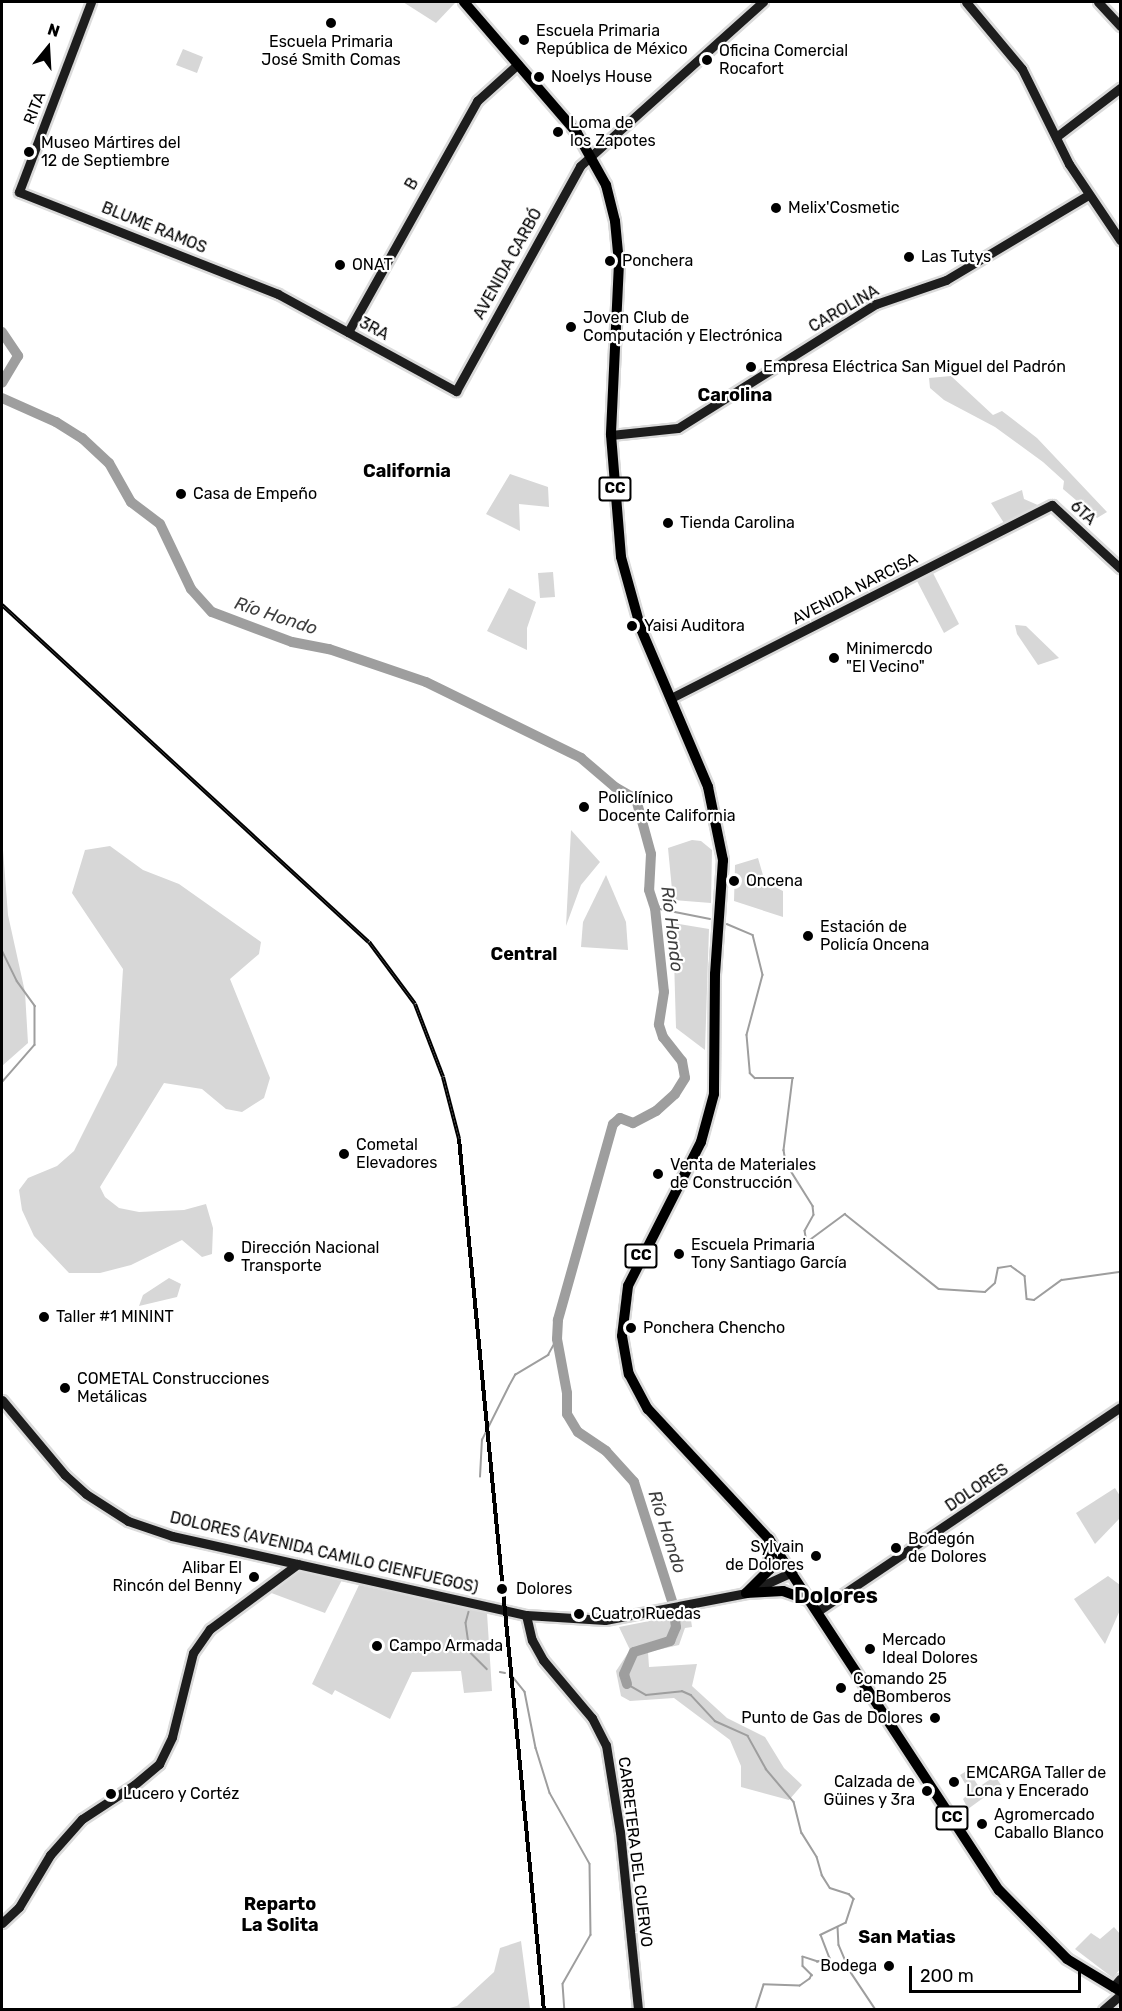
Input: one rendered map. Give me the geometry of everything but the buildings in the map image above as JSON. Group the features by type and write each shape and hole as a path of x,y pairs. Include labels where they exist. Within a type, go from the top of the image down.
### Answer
{"main road":[{"name":"CC","path":"464,2 518,64 592,157 606,185 618,240 611,435 619,538 626,582 641,628 714,809 723,860 717,933 716,1056 710,1113 701,1142 631,1278 623,1310 622,1336 629,1374 648,1409 769,1539 816,1607 999,1890 1048,1943 1119,1988"},
{"path":"746,1593 770,1569 769,1539"},
{"path":"746,1593 783,1591 816,1607"}],"street":[{"name":"RITA","path":"19,192 92,2"},
{"name":"AVENIDA CARBÓ","path":"456,391 573,177 592,157 763,2"},
{"path":"966,2 1022,69 1088,195 1120,240"},
{"path":"1098,2 1120,26"},
{"name":"B","path":"348,332 477,101 518,64"},
{"path":"1056,137 1120,88"},
{"name":"BLUME RAMOS","path":"19,192 278,294"},
{"name":"CAROLINA","path":"611,435 678,428 876,304 946,280 1088,195"},
{"name":"3RA","path":"278,294 456,391"},
{"name":"AVENIDA NARCISA","path":"670,698 1052,506"},
{"name":"6TA","path":"1052,506 1120,568"},
{"name":"DOLORES (AVENIDA CAMILO CIENFUEGOS)","path":"2,1400 65,1475 122,1518 172,1536 526,1615 561,1620 605,1620 746,1593 792,1572"},
{"name":"DOLORES","path":"816,1607 1120,1407"},
{"path":"2,1923 19,1907 50,1855 82,1819 134,1785 159,1764 172,1737 193,1653 210,1629 298,1564"},
{"name":"CARRETERA DEL CUERVO","path":"526,1615 532,1640 543,1660 592,1718 606,1745 620,1832 638,2010"},
{"path":"1103,2010 1119,1988"}],"shaded area":[{"path":"403,2 453,2 455,3 436,23"},
{"path":"183,49 203,57 197,73 176,65"},
{"path":"951,376 993,415 1002,411 1037,438 1107,512 1097,518 1063,489 1064,481 1043,462 995,427 944,400 930,388 929,378"},
{"path":"510,474 548,487 549,507 519,504 520,531 486,514"},
{"path":"1022,490 1024,499 1040,506 1004,523 991,503"},
{"path":"553,572 555,597 540,598 538,573"},
{"path":"933,573 959,624 944,633 917,581"},
{"path":"509,588 536,602 527,628 527,650 487,631"},
{"path":"1015,625 1026,626 1059,658 1038,665 1017,634"},
{"path":"571,830 600,862 581,885 566,926"},
{"path":"2,837 8,915 25,992 28,1043 2,1066"},
{"path":"692,840 701,841 712,850 711,903 673,900 668,848"},
{"path":"110,846 143,870 179,884 261,942 259,954 230,979 270,1078 264,1098 242,1112 226,1109 202,1089 164,1083 100,1187 105,1197 119,1208 139,1212 184,1210 206,1204 213,1228 212,1254 202,1257 182,1240 131,1265 100,1273 69,1273 34,1236 22,1210 19,1190 28,1178 57,1166 74,1151 117,1065 123,969 72,893 85,850"},
{"path":"758,858 765,882 783,891 783,917 734,901 735,865"},
{"path":"606,875 626,922 628,950 581,947 583,922"},
{"path":"673,923 709,929 705,1050 676,1028"},
{"path":"169,1278 181,1284 177,1297 139,1306 143,1295"},
{"path":"1115,1488 1120,1496 1120,1518 1095,1544 1076,1513"},
{"path":"301,1571 343,1578 325,1613 266,1591 283,1578"},
{"path":"1108,1576 1120,1585 1120,1610 1105,1644 1074,1599"},
{"name":"Campo Armada","path":"359,1585 487,1613 492,1691 464,1693 461,1671 412,1672 390,1719 335,1690 332,1695 312,1684"},
{"path":"690,1613 692,1627 685,1628 679,1645 648,1652 649,1667 697,1664 692,1686 727,1718 765,1737 784,1768 802,1785 789,1800 741,1787 741,1766 730,1740 674,1698 630,1701 621,1696 616,1671 630,1650 619,1627"},
{"path":"968,1770 979,1787 995,1776 1001,1785 968,1809 963,1799 970,1792 960,1775"},
{"path":"1114,1927 1120,1934 1120,1969 1113,1978 1075,1949 1091,1933 1100,1939"},
{"path":"521,1941 530,2009 446,2009 457,2006 494,1972 500,1948"}],"waterway":[{"name":"Río Hondo","path":"2,332 18,356 2,383"},
{"name":"Río Hondo","path":"2,398 56,422 82,438 109,463 131,502 160,524 191,589 212,612 292,642 329,649 426,682 581,758 615,787 636,799 651,854 649,890 655,908 664,992 659,1025 663,1037 682,1061 685,1078 675,1094 656,1111 633,1123 620,1118 613,1124 558,1320 557,1339 567,1393 567,1414 578,1432 606,1451 634,1482 672,1601"},
{"path":"2,880 2,895"},
{"path":"655,908 710,919"},
{"path":"727,924 753,935 763,975 747,1035 750,1073 755,1078 793,1078 784,1150 786,1163 813,1206 814,1215 805,1231 807,1242 845,1214 939,1289 985,1292 995,1283 998,1268 1011,1266 1025,1276 1027,1299 1034,1300 1062,1280 1120,1272"},
{"path":"2,950 17,981 35,1006 35,1045 2,1083"},
{"path":"480,1477 482,1440 515,1375 548,1355 557,1339"},
{"path":"469,1612 466,1623 470,1652 487,1669"},
{"name":"Río Hondo","path":"627,1684 624,1674 634,1652 670,1641 676,1627 674,1613"},
{"path":"500,1672 505,1673"},
{"path":"513,1677 525,1692 536,1748 550,1793 590,1864 591,1935 563,1984 565,2010"},
{"name":"Río Hondo","path":"627,1684 646,1695 682,1691 691,1695 715,1721 748,1736 766,1769 794,1802 802,1833 817,1857 822,1875 830,1888 849,1894 854,1899 846,1923 821,1935 830,1958 818,1962 803,1957 803,1966 812,1975 810,1979 800,1986 764,1985 756,2010"},
{"path":"838,1927 839,1945 850,1971 876,2010"}],"railway":[{"path":"2,605 369,942 415,1004 443,1077 459,1139 544,2010"}],"place":[{"name":"Escuela Primaria José Smith Comas","path":"331,23"},
{"name":"Escuela Primaria República de México","path":"524,40"},
{"name":"Oficina Comercial Rocafort","path":"707,60"},
{"name":"Noelys House","path":"539,77"},
{"name":"Loma de los Zapotes","path":"558,132"},
{"name":"Museo Mártires del 12 de Septiembre","path":"29,152"},
{"name":"Melix'Cosmetic","path":"776,208"},
{"name":"Las Tutys","path":"909,257"},
{"name":"Ponchera","path":"610,261"},
{"name":"ONAT","path":"340,265"},
{"name":"Joven Club de Computación y Electrónica","path":"571,327"},
{"name":"Empresa Eléctrica San Miguel del Padrón","path":"751,367"},
{"name":"Casa de Empeño","path":"181,494"},
{"name":"Tienda Carolina","path":"668,523"},
{"name":"Yaisi Auditora","path":"632,626"},
{"name":"Minimercdo \"El Vecino\"","path":"834,658"},
{"name":"Policlínico Docente California","path":"584,807"},
{"name":"Oncena","path":"734,881"},
{"name":"Estación de Policía Oncena","path":"808,936"},
{"name":"Cometal Elevadores","path":"344,1154"},
{"name":"Venta de Materiales de Construcción","path":"658,1174"},
{"name":"Escuela Primaria Tony Santiago García","path":"679,1254"},
{"name":"Dirección Nacional Transporte","path":"229,1257"},
{"name":"Taller #1 MININT","path":"44,1317"},
{"name":"Ponchera Chencho","path":"631,1328"},
{"name":"COMETAL Construcciones Metálicas","path":"65,1388"},
{"name":"Bodegón de Dolores","path":"896,1548"},
{"name":"Sylvain de Dolores","path":"816,1556"},
{"name":"Alibar El Rincón del Benny","path":"254,1577"},
{"name":"Dolores","path":"502,1589"},
{"name":"Cuatro Ruedas","path":"579,1614"},
{"name":"Campo Armada","path":"377,1646"},
{"name":"Mercado Ideal Dolores","path":"870,1649"},
{"name":"Comando 25 de Bomberos","path":"841,1688"},
{"name":"Punto de Gas de Dolores","path":"935,1718"},
{"name":"EMCARGA Taller de Lona y Encerado","path":"954,1782"},
{"name":"Calzada de Güines y 3ra","path":"927,1791"},
{"name":"Lucero y Cortéz","path":"111,1794"},
{"name":"Agromercado Caballo Blanco","path":"982,1824"},
{"name":"Bodega","path":"889,1966"}],"district":[{"name":"Carolina","path":"735,395"},
{"name":"California","path":"407,471"},
{"name":"Central","path":"524,954"},
{"name":"Dolores","path":"836,1596"},
{"name":"Reparto La Solita","path":"280,1915"},
{"name":"San Matias","path":"907,1937"}]}
